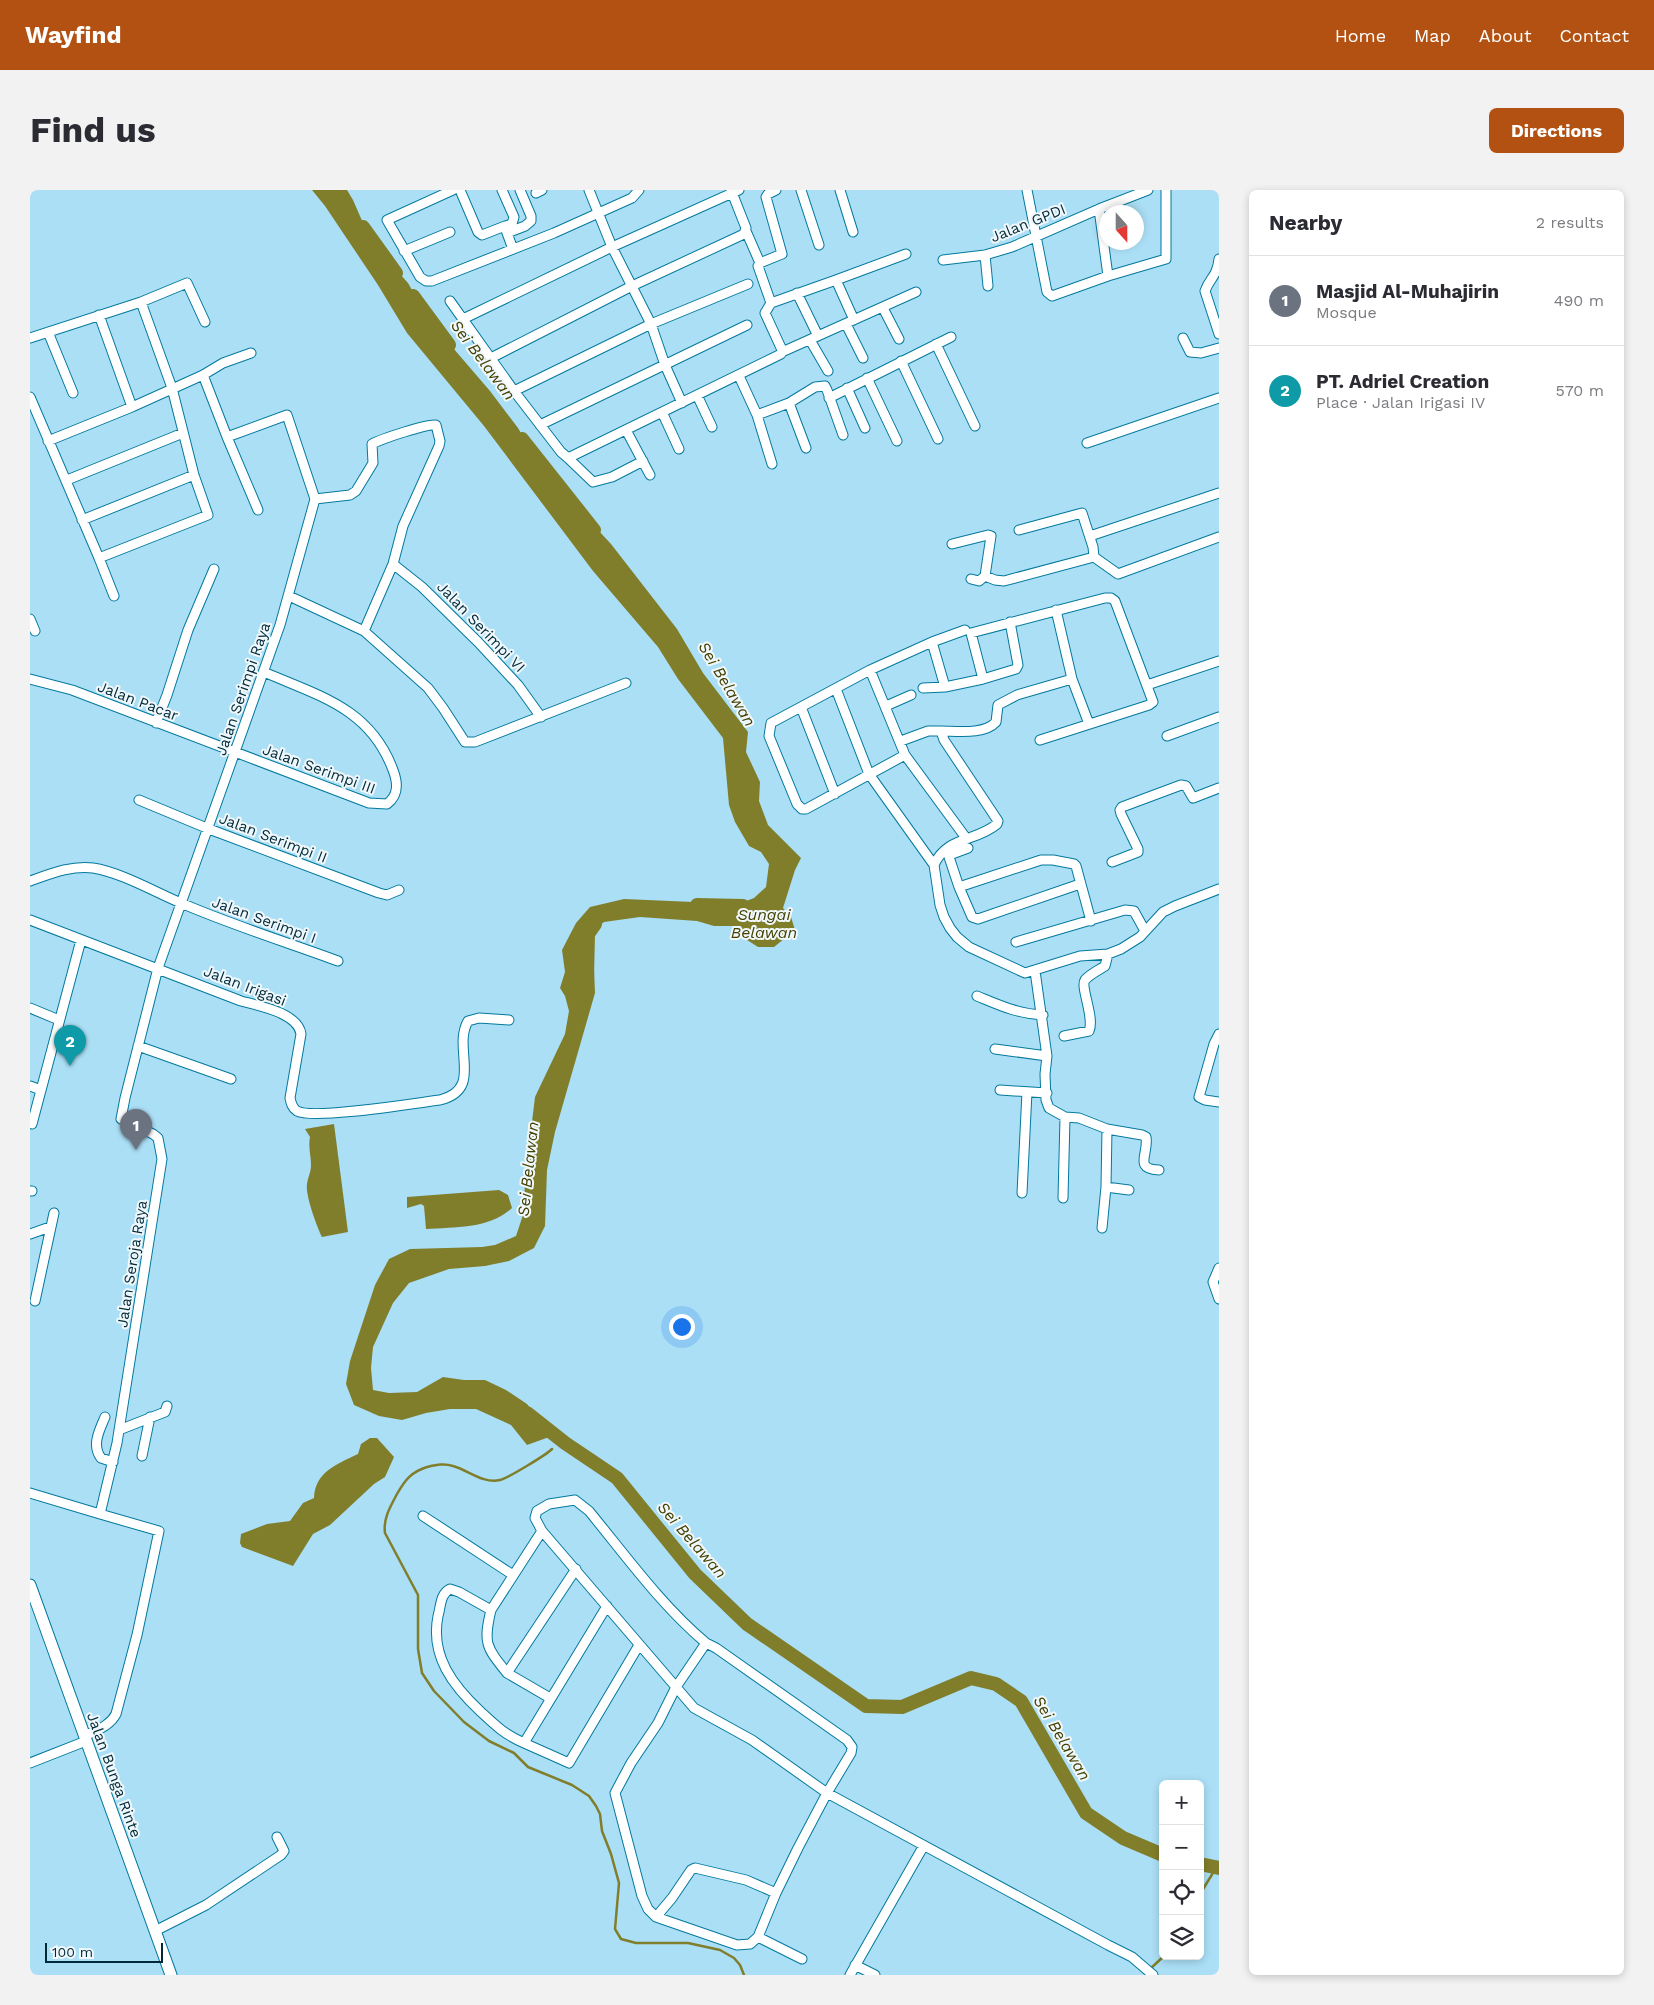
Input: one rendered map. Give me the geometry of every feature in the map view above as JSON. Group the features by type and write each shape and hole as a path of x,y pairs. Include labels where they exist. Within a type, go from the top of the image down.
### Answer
{"street":[{"path":"453,190 387,220 420,277 426,281 432,281 599,213 632,198 639,190"},
{"path":"460,190 478,232 482,235 525,226 531,221 531,216 520,190"},
{"path":"502,190 514,217 512,224 506,230"},
{"path":"590,190 612,247 651,324 665,365 682,403"},
{"path":"760,263 782,254 766,197 776,190"},
{"path":"801,190 819,245"},
{"path":"840,190 853,232"},
{"path":"1027,190 1048,295 1058,295 1108,276 1166,259 1166,190"},
{"name":"Jalan GPDI","path":"1109,205 1148,190"},
{"path":"463,319 734,191 746,231 760,263 758,266 771,303"},
{"name":"Jalan GPDI","path":"943,260 985,255 1012,247 1099,209"},
{"path":"506,230 513,249"},
{"path":"491,358 632,286 744,234 746,231"},
{"path":"404,251 450,232"},
{"path":"1105,250 1108,276"},
{"path":"782,352 765,313 771,303 906,254"},
{"path":"985,255 988,286"},
{"path":"1219,260 1216,275 1207,285 1205,291 1219,334"},
{"path":"836,280 864,358"},
{"path":"30,338 141,302 187,284 205,322"},
{"path":"514,391 651,324 748,284"},
{"path":"568,458 739,376 775,358 782,352 916,292"},
{"path":"797,293 828,371"},
{"path":"450,301 514,391 561,452 593,482 602,481 643,461"},
{"path":"99,558 208,515 194,474 172,388 141,302"},
{"path":"883,308 899,339"},
{"path":"99,315 132,406"},
{"path":"540,425 747,326"},
{"path":"48,332 73,393"},
{"path":"830,398 951,337"},
{"path":"1183,338 1190,352 1201,353 1219,348"},
{"path":"936,344 975,426"},
{"path":"48,441 203,375 223,363 251,353"},
{"path":"901,362 938,439"},
{"path":"203,375 258,510"},
{"path":"739,376 757,415 772,464"},
{"path":"867,378 897,441"},
{"path":"757,415 789,403 820,386 825,386 843,435"},
{"path":"847,388 865,428"},
{"path":"698,395 712,428"},
{"path":"30,397 67,480 114,596"},
{"path":"1087,443 1219,398"},
{"path":"789,403 806,448"},
{"path":"662,412 678,449"},
{"path":"227,437 286,415 315,499 350,495 356,491 373,463 372,444 407,431 435,424 439,437 438,446 404,526 392,564 364,631"},
{"path":"626,430 650,475"},
{"path":"67,480 183,433"},
{"path":"82,520 194,474"},
{"path":"1090,536 1219,493"},
{"name":"Jalan Serimpi Raya","path":"158,968 264,672 289,596 315,499"},
{"path":"1019,530 1080,513 1084,516 1094,557 1118,574 1219,536"},
{"path":"952,544 988,535 991,536 989,578"},
{"path":"971,579 979,581 989,578 1004,582 1094,557"},
{"name":"Jalan Serimpi VI","path":"392,564 422,587 478,642 518,685 541,717"},
{"path":"156,723 188,630 214,569"},
{"path":"289,596 364,631 428,688 465,742 475,742 626,683"},
{"path":"983,679 972,633 1105,598 1111,598 1115,601 1153,700 1152,704 1040,740"},
{"path":"1056,610 1072,679 1089,724"},
{"path":"30,619 35,631"},
{"path":"923,688 945,687 983,679 1016,669 1018,665 1010,622"},
{"path":"905,756 806,809 800,807 769,736 771,723 870,670 932,642 965,630"},
{"path":"932,642 945,687"},
{"path":"1147,685 1219,661"},
{"path":"870,670 901,741 905,756 966,838"},
{"name":"Jalan Serimpi III","path":"236,753 369,803 387,804 393,799 398,784 396,778 378,738 369,728 346,708 264,672"},
{"name":"Jalan Pacar","path":"30,679 72,690 236,753"},
{"path":"901,741 928,731 970,731 989,727 996,722 998,705 1018,695 1072,679"},
{"path":"836,689 869,774 934,865 944,917 957,937 969,947 1025,973 1036,971 1080,956 1108,954 1140,937 1163,912 1219,889"},
{"path":"886,706 911,696"},
{"path":"801,707 835,794"},
{"path":"1167,736 1219,718"},
{"path":"934,865 944,848 990,830 998,824 998,821 944,740 941,731"},
{"path":"1112,862 1138,852 1121,814 1120,810 1122,807 1181,785 1186,786 1193,798 1219,788"},
{"name":"Jalan Serimpi II","path":"139,800 209,829 379,893 387,894 399,890"},
{"path":"968,848 949,857 972,917 978,919 1080,884"},
{"path":"959,887 1041,860 1074,864 1091,920"},
{"name":"Jalan Serimpi I","path":"30,881 76,868 92,868 140,884 182,904 338,961"},
{"path":"1016,942 1125,910 1131,910 1139,917 1144,931"},
{"name":"Jalan Irigasi","path":"30,920 296,1021 300,1027 301,1034 291,1089 291,1105 296,1111 306,1114 330,1114 451,1097 460,1090 464,1077 464,1029 468,1021 479,1018 509,1020"},
{"path":"32,1124 81,940"},
{"path":"1064,1036 1089,1031 1091,1026 1089,1005 1083,984 1085,980 1105,966 1108,961 1108,954"},
{"name":"Jalan Seroja Raya","path":"100,1514 119,1430 162,1159 158,1138 121,1118 158,968"},
{"path":"1036,971 1047,1056 1045,1074 1046,1100 1050,1108 1064,1117 1079,1118 1107,1129 1146,1137 1145,1167 1148,1170 1159,1170"},
{"path":"977,996 1010,1010 1042,1015"},
{"path":"30,1008 59,1020"},
{"path":"1219,1034 1214,1044 1199,1096 1201,1099 1219,1102"},
{"path":"138,1046 231,1079"},
{"path":"995,1049 1047,1056"},
{"path":"30,1086 40,1090"},
{"path":"1000,1090 1047,1094"},
{"path":"1022,1193 1027,1092"},
{"path":"1063,1198 1064,1117"},
{"path":"1102,1228 1106,1187 1107,1129"},
{"path":"1106,1187 1129,1190"},
{"path":"35,1301 34,1290 54,1213"},
{"path":"30,1234 50,1227"},
{"path":"1219,1268 1213,1282 1219,1299"},
{"path":"119,1430 165,1412 168,1406"},
{"path":"105,1416 97,1439 96,1450 101,1458 113,1462"},
{"path":"142,1456 150,1417"},
{"path":"30,1493 159,1531 137,1635 116,1714 112,1720 85,1739 30,1763"},
{"path":"706,1643 676,1688 658,1722 631,1763 615,1793 642,1896 648,1909 656,1917 737,1945 750,1944 758,1937 776,1893 827,1793 851,1753 852,1747 847,1740 716,1648 706,1643 686,1626 668,1607 589,1511 575,1500 549,1504 540,1508 535,1518 542,1531 576,1569 639,1645 676,1688 694,1708 752,1740 827,1793 923,1847 1139,1962 1153,1975"},
{"path":"423,1516 513,1575"},
{"path":"542,1531 491,1610 486,1639 493,1655 507,1672 550,1698"},
{"path":"507,1672 576,1569"},
{"name":"Jalan Bunga Rinte","path":"30,1585 171,1975"},
{"path":"491,1610 459,1592 450,1589 445,1592 438,1620 437,1644 443,1666 462,1694 506,1735 569,1764 639,1645"},
{"path":"524,1743 607,1606"},
{"path":"155,1932 206,1904 282,1855 284,1851 278,1837"},
{"path":"850,1975 923,1847"},
{"path":"656,1917 691,1870 695,1868 746,1880 776,1893"},
{"path":"758,1937 802,1959"},
{"path":"855,1965 875,1975"}],"water":[{"name":"Sungai Belawan","path":"312,190 347,190 367,232 382,254 408,283 429,320 490,391 518,428 536,458 556,485 611,544 677,629 703,673 748,732 746,752 760,782 759,801 768,825 801,858 795,870 783,908 791,917 795,930 774,947 758,947 744,938 741,926 714,926 697,921 640,917 604,922 589,934 585,956 594,968 595,993 555,1132 547,1170 545,1226 534,1248 509,1261 485,1266 449,1269 409,1283 393,1303 373,1347 371,1368 373,1390 389,1393 417,1392 443,1377 485,1380 506,1390 527,1404 552,1436 527,1445 511,1425 476,1409 450,1409 402,1420 379,1416 354,1405 346,1384 350,1361 375,1285 389,1259 410,1249 482,1247 495,1245 516,1236 524,1212 525,1179 535,1097 565,1034 569,1011 565,996 560,988 565,972 562,950 576,923 590,907 624,899 693,902 721,906 736,905 754,898 766,887 769,864 761,852 749,846 735,822 729,805 723,738 678,679 658,647 593,571 484,426 407,333 378,285 325,206"},
{"path":"334,1124 348,1232 322,1237 308,1196 307,1184 311,1170 310,1137 305,1129"},
{"path":"499,1190 508,1195 512,1208 493,1220 472,1226 426,1229 424,1206 421,1204 407,1208 407,1197"},
{"path":"370,1438 377,1438 394,1457 385,1477 374,1484 330,1525 313,1534 293,1566 242,1547 240,1543 241,1534 267,1524 290,1521 303,1503 314,1498 315,1489 323,1475 335,1465 358,1454 361,1444"}],"waterway":[{"name":"Sei Belawan","path":"363,227 396,273"},
{"name":"Sei Belawan","path":"413,296 449,345"},
{"name":"Sei Belawan","path":"522,439 594,530"},
{"name":"Sei Belawan","path":"697,905 743,906"},
{"name":"Sei Belawan","path":"587,977 588,934 595,924"},
{"name":"Sei Belawan","path":"527,1413 565,1443 617,1478 695,1574 747,1624 866,1706 902,1707 971,1678 996,1684 1021,1701 1086,1813 1123,1838 1159,1853"},
{"path":"552,1449 511,1475 494,1481 450,1465 427,1467 409,1477 397,1494 386,1518 385,1533 418,1595 418,1649 422,1673 434,1691 464,1722 489,1741 514,1753 528,1767 572,1785 589,1796 600,1814 602,1831 619,1883 615,1929 621,1939 636,1943 688,1943 720,1950 734,1958 740,1965 744,1975"},
{"name":"Sei Belawan","path":"1204,1865 1219,1868"},
{"path":"1204,1888 1216,1868"},
{"path":"1150,1969 1160,1960"}],"place":[{"name":"PT. Adriel Creation","path":"70,1066"},
{"name":"Masjid Al-Muhajirin","path":"136,1150"}]}
